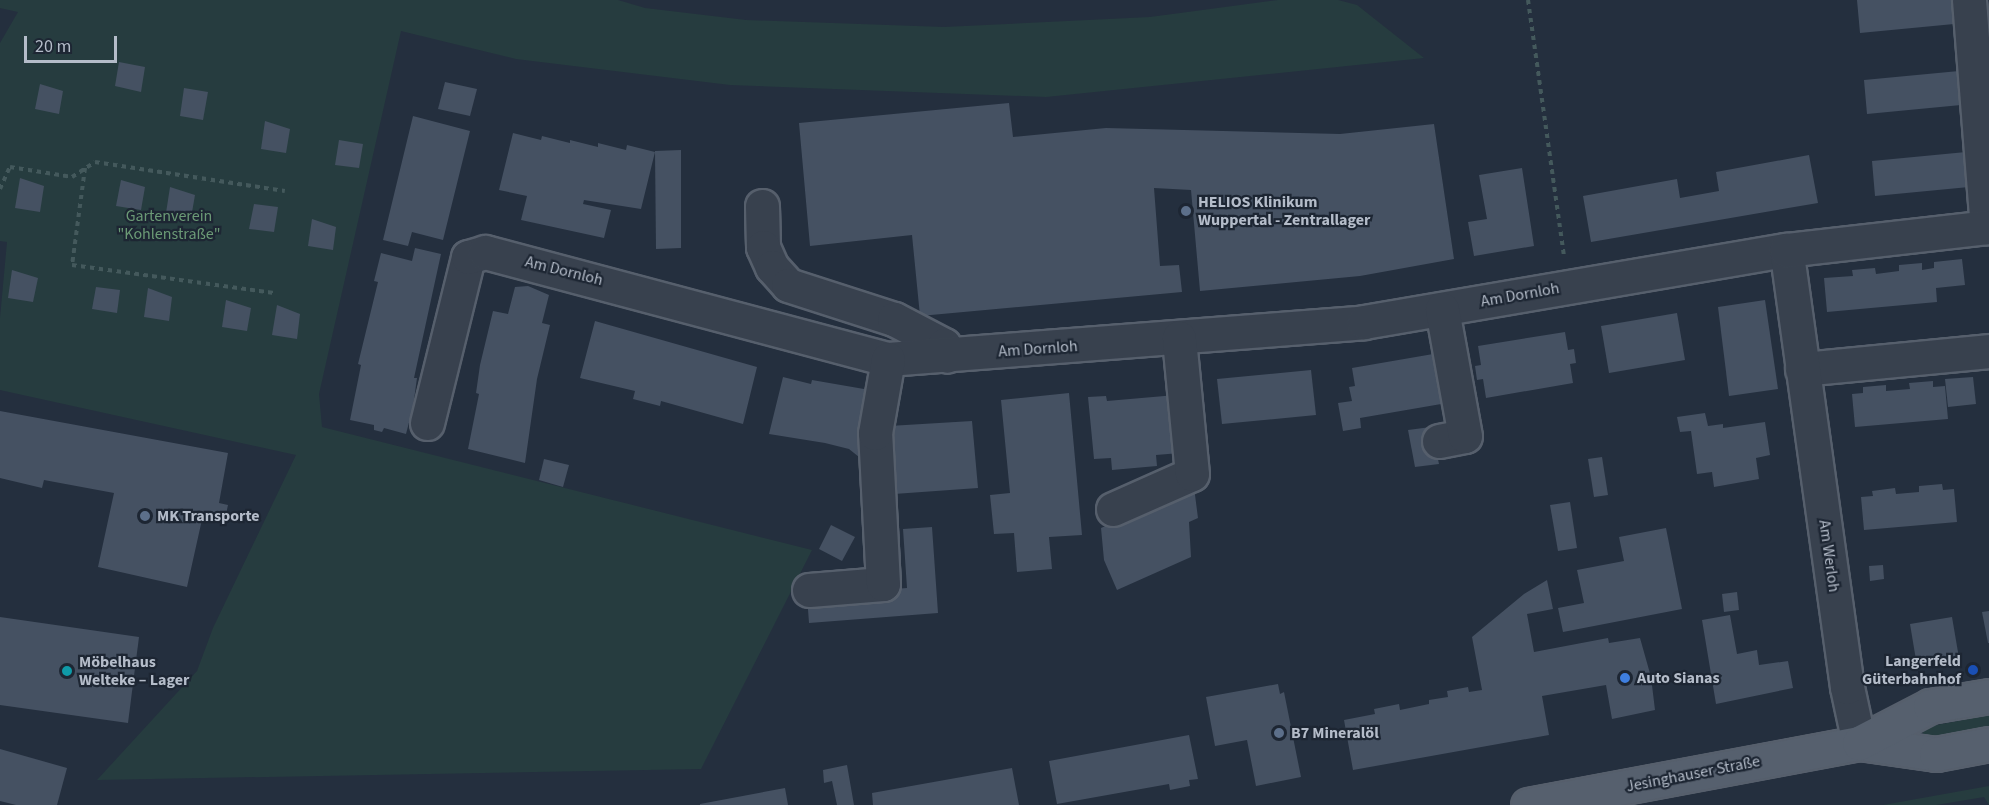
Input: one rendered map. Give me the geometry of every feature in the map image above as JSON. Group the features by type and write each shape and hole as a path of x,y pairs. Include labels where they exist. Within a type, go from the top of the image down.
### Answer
{"main road":[{"name":"Jesinghauser Straße","path":"1528,805 1858,743 1930,706 1989,696"},
{"name":"Jesinghauser Straße","path":"1858,743 1936,753 1989,744"}],"street":[{"path":"1786,250 1988,227 1969,0"},
{"path":"762,206 763,248 772,267 788,285 894,319 944,345 947,356"},
{"name":"Am Dornloh","path":"427,423 468,257 485,252 888,359 1364,322 1786,250"},
{"name":"Am Werloh","path":"1786,250 1858,743"},
{"path":"1439,441 1465,436 1442,309"},
{"path":"1113,509 1192,474 1179,338"},
{"path":"1802,369 1989,351"},
{"path":"809,590 883,584 876,433 888,359"}],"path":[{"path":"1528,0 1569,286"},
{"path":"0,189 10,167 72,177 95,162 285,190"},
{"path":"86,168 72,265 274,293"}],"green space":[{"name":"Gartenverein \"Kohlenstraße\"","path":"0,0 618,0 645,8 746,20 944,27 1150,17 1278,0 1338,0 1357,5 1424,58 1046,97 730,85 516,59 401,31 319,394 322,427 812,550 701,769 97,780 197,671 213,628 296,455 0,390 0,318 7,242 0,241 0,43 18,12 0,8"},
{"path":"1989,715 1989,726 1925,739 1921,728"},
{"path":"1989,786 1989,805 1984,797 1936,805 1883,805"}],"building":[{"path":"1857,0 1952,0 1954,24 1860,33"},
{"path":"119,62 145,67 141,92 115,86"},
{"path":"1959,71 1961,105 1867,114 1864,80"},
{"path":"445,82 477,89 470,116 438,109"},
{"path":"40,84 63,91 59,114 35,109"},
{"path":"184,88 208,92 203,120 180,116"},
{"path":"1009,103 1013,137 1106,128 1340,134 1434,124 1454,259 1360,276 1200,291 1191,190 1154,188 1160,266 1179,265 1182,292 920,316 912,235 810,246 799,123"},
{"path":"413,116 470,131 443,240 412,232 408,246 383,240"},
{"path":"265,121 290,129 286,153 261,149"},
{"path":"513,133 541,140 542,136 570,143 570,140 598,147 598,143 626,150 627,145 655,152 641,209 584,200 583,204 611,210 604,238 521,220 527,196 499,190"},
{"path":"339,140 363,144 359,168 335,165"},
{"path":"681,150 681,248 656,249 655,151"},
{"path":"1966,152 1969,187 1875,196 1872,161"},
{"path":"1809,155 1818,203 1591,242 1583,196 1677,179 1680,198 1719,191 1716,172"},
{"path":"1522,168 1534,246 1474,256 1468,222 1487,219 1479,175"},
{"path":"20,178 44,186 40,212 15,208"},
{"path":"121,180 145,187 141,210 116,206"},
{"path":"170,187 195,195 191,218 166,213"},
{"path":"254,204 278,207 274,232 249,229"},
{"path":"312,219 336,227 333,250 308,246"},
{"path":"415,248 441,254 414,378 417,378 413,407 406,434 384,428 382,432 374,430 374,425 350,420 361,365 358,364 378,282 374,281 381,253 412,261"},
{"path":"1962,259 1965,285 1936,288 1937,302 1827,312 1824,278 1853,276 1852,270 1875,268 1876,274 1899,271 1899,265 1922,263 1922,270 1934,268 1934,262"},
{"path":"12,270 38,278 33,302 8,298"},
{"path":"528,286 549,295 542,323 550,325 537,379 525,463 468,449 479,394 476,393 480,365 493,311 508,314 515,287"},
{"path":"96,287 120,290 117,313 92,309"},
{"path":"148,288 172,297 169,321 144,317"},
{"path":"226,300 251,308 247,331 222,327"},
{"path":"1765,300 1778,389 1729,396 1718,307"},
{"path":"277,305 300,314 297,339 272,335"},
{"path":"1677,313 1685,360 1609,373 1601,326"},
{"path":"595,321 757,367 743,424 661,401 660,406 633,399 635,391 580,378"},
{"path":"1565,332 1568,350 1574,349 1576,363 1570,364 1573,383 1486,398 1483,379 1477,380 1475,366 1481,365 1478,346"},
{"path":"1439,353 1447,403 1360,418 1361,428 1343,431 1338,403 1352,401 1349,387 1355,386 1352,368"},
{"path":"1311,370 1316,415 1222,424 1217,379"},
{"path":"783,377 811,384 812,380 864,389 867,394 859,423 873,430 859,457 849,449 769,434"},
{"path":"1973,377 1976,404 1948,407 1945,379"},
{"path":"1933,381 1933,387 1945,386 1948,419 1855,427 1852,394 1863,393 1863,387 1886,385 1886,391 1910,389 1909,383"},
{"path":"1069,393 1082,535 1049,537 1052,569 1017,572 1014,533 994,534 990,495 1010,493 1001,400"},
{"path":"1176,395 1180,453 1156,455 1157,466 1112,470 1111,458 1094,459 1088,397 1106,396 1107,401"},
{"path":"0,411 228,453 219,503 228,505 225,519 203,515 187,587 98,567 114,493 44,480 42,488 0,478"},
{"path":"1705,413 1708,426 1723,424 1723,428 1765,422 1770,455 1756,458 1759,479 1714,487 1712,472 1697,474 1691,431 1680,432 1677,417"},
{"path":"972,421 978,488 894,494 889,426"},
{"path":"1431,427 1439,464 1415,467 1408,430"},
{"path":"1602,457 1608,495 1594,497 1588,459"},
{"path":"544,459 569,465 563,487 539,480"},
{"path":"1942,484 1943,490 1954,489 1957,522 1864,530 1861,497 1873,496 1872,491 1895,488 1896,494 1919,492 1919,486"},
{"path":"1194,487 1198,518 1189,522 1191,557 1117,590 1104,560 1101,528"},
{"path":"1570,502 1577,548 1558,551 1550,505"},
{"path":"831,525 855,537 842,561 819,549"},
{"path":"932,527 938,613 809,623 807,596 907,588 903,529"},
{"path":"1666,528 1682,609 1563,632 1558,608 1584,603 1577,570 1624,561 1619,537"},
{"path":"1883,565 1884,579 1870,581 1869,566"},
{"path":"1547,580 1553,609 1527,614 1534,652 1608,638 1609,643 1640,638 1651,677 1655,710 1612,719 1606,685 1542,696 1549,735 1353,770 1344,720 1375,714 1374,709 1399,704 1400,710 1429,704 1429,700 1448,697 1447,691 1468,687 1469,692 1482,690 1472,637 1524,594"},
{"path":"1737,592 1739,610 1724,612 1722,594"},
{"path":"1989,611 1989,643 1988,643 1982,612"},
{"path":"1730,615 1737,654 1757,650 1759,665 1788,661 1793,688 1716,704 1702,620"},
{"name":"Möbelhaus Welteke – Lager","path":"0,617 139,637 128,723 0,705"},
{"path":"1952,617 1959,658 1917,666 1910,624"},
{"path":"1278,684 1280,694 1284,692 1301,777 1256,786 1247,740 1215,746 1206,697"},
{"path":"1189,735 1198,779 1189,780 1190,786 1170,790 1169,784 1057,804 1049,761"},
{"path":"0,749 67,768 57,805 16,805 0,801"},
{"path":"847,765 854,805 837,805 832,781 824,783 823,770"},
{"path":"1012,768 1019,805 873,805 872,793"},
{"path":"785,788 788,805 700,805 700,804"}],"place":[{"name":"HELIOS Klinikum Wuppertal - Zentrallager","path":"1186,211"},
{"name":"MK Transporte","path":"145,516"},
{"name":"Langerfeld Güterbahnhof","path":"1973,670"},
{"name":"Möbelhaus Welteke – Lager","path":"67,671"},
{"name":"Auto Sianas","path":"1625,678"},
{"name":"B7 Mineralöl","path":"1279,733"}]}
